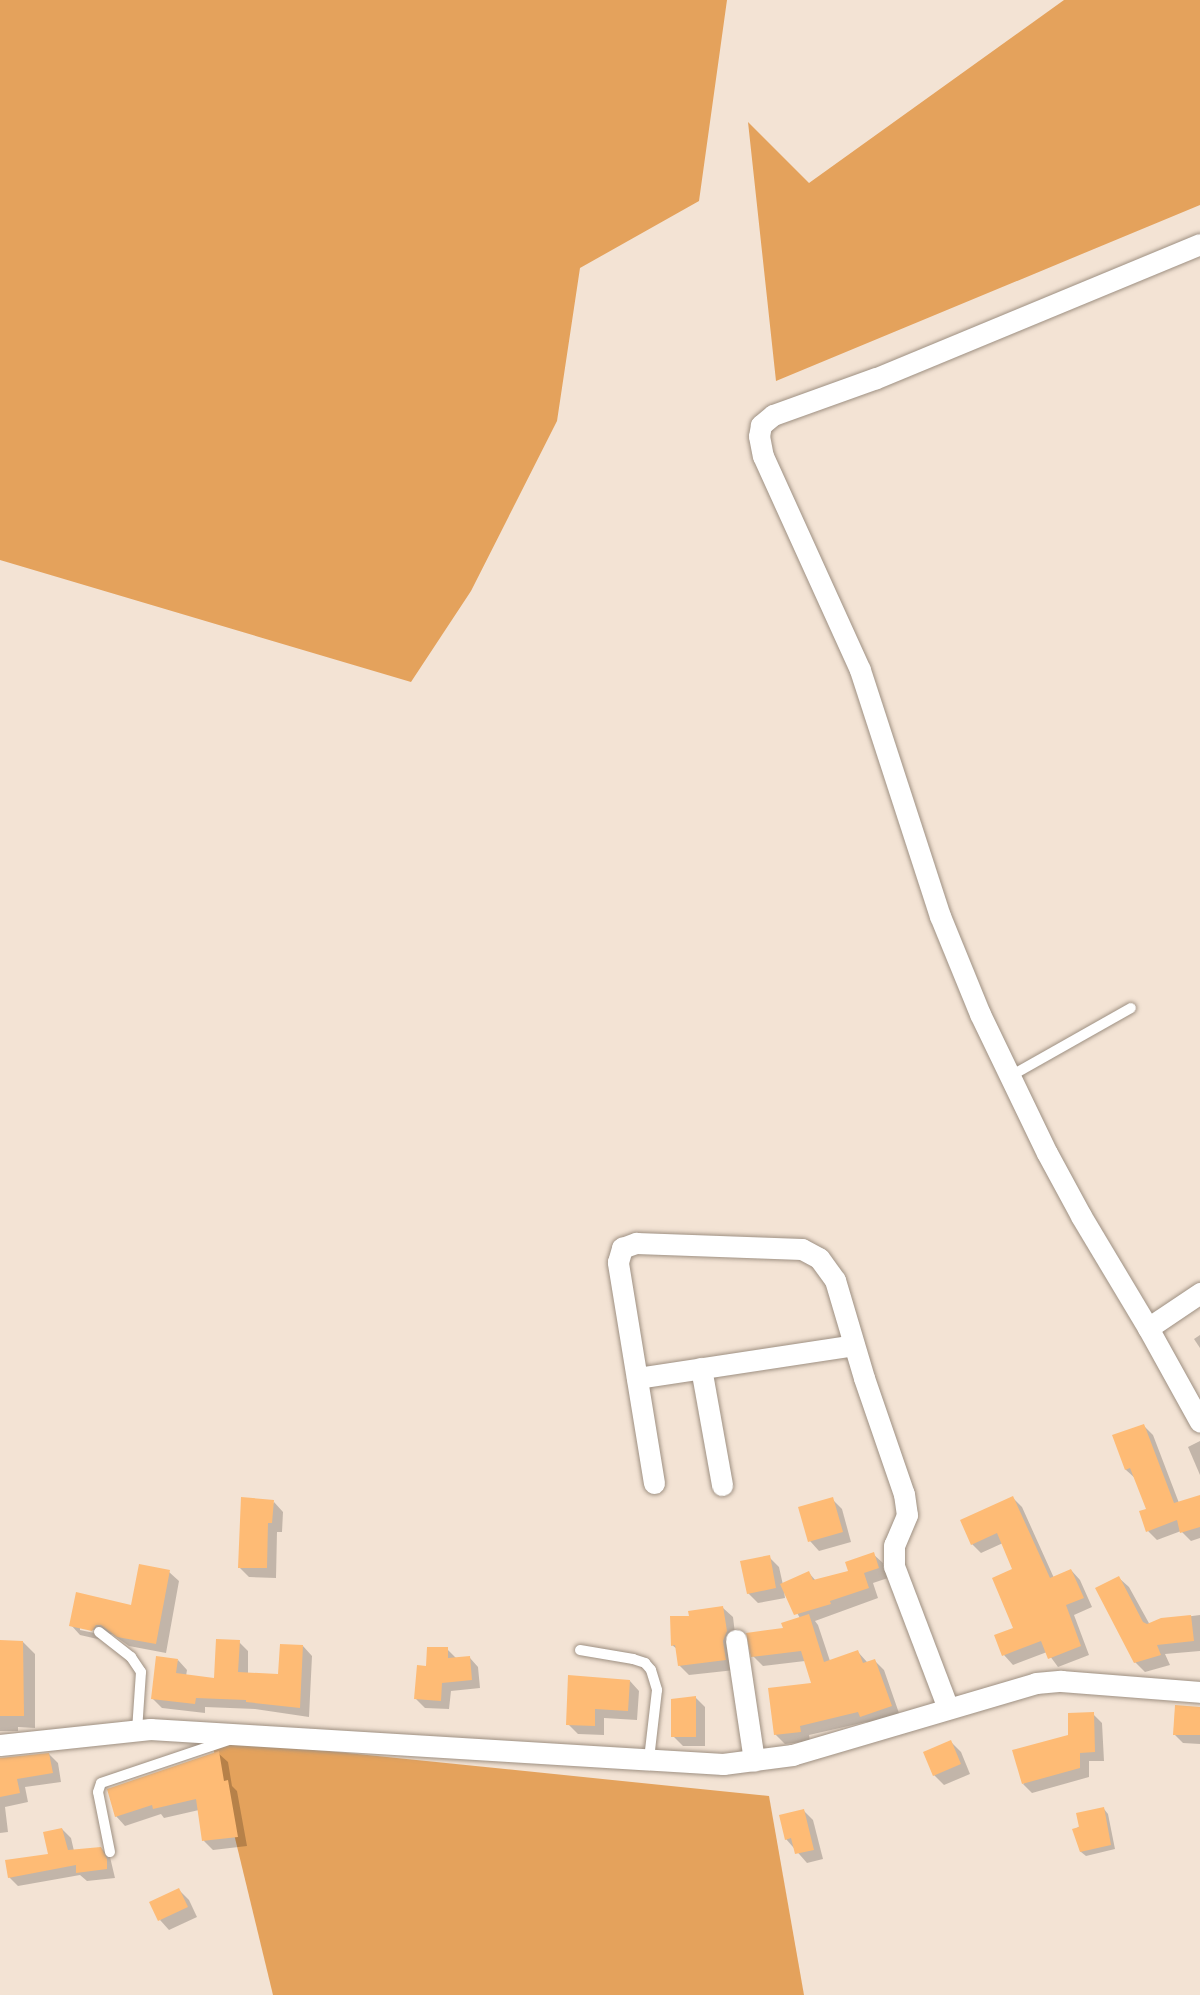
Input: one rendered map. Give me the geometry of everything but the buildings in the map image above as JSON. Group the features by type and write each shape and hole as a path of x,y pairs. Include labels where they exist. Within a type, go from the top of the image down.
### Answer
{"street":[{"path":"1200,244 876,378 773,415 765,420 759,430 763,456 860,670 940,916 1010,1077 1081,1216 1148,1328 1200,1422"},
{"path":"654,1483 618,1262 622,1248 636,1243 802,1249 811,1252 831,1272 907,1505 904,1526 894,1545 894,1566 948,1708"},
{"path":"1148,1328 1200,1293"},
{"path":"637,1378 854,1345"},
{"path":"702,1368 722,1485"},
{"path":"736,1640 754,1761"},
{"path":"0,1745 136,1730 247,1734 723,1764 792,1755 1035,1683 1061,1681 1200,1692"}],"lane":[{"path":"1010,1077 1131,1008"},
{"path":"99,1632 131,1657 141,1672 136,1730"},
{"path":"580,1650 633,1659 645,1663 651,1670 657,1690 649,1759"},
{"path":"110,1852 98,1792 101,1783 247,1734"}],"shaded area":[{"path":"0,0 727,0 699,201 580,268 557,421 471,591 411,682 0,560"},
{"path":"1064,0 1200,0 1200,205 776,381 748,122 809,183"},
{"path":"211,1739 769,1796 804,1995 273,1995"}]}
